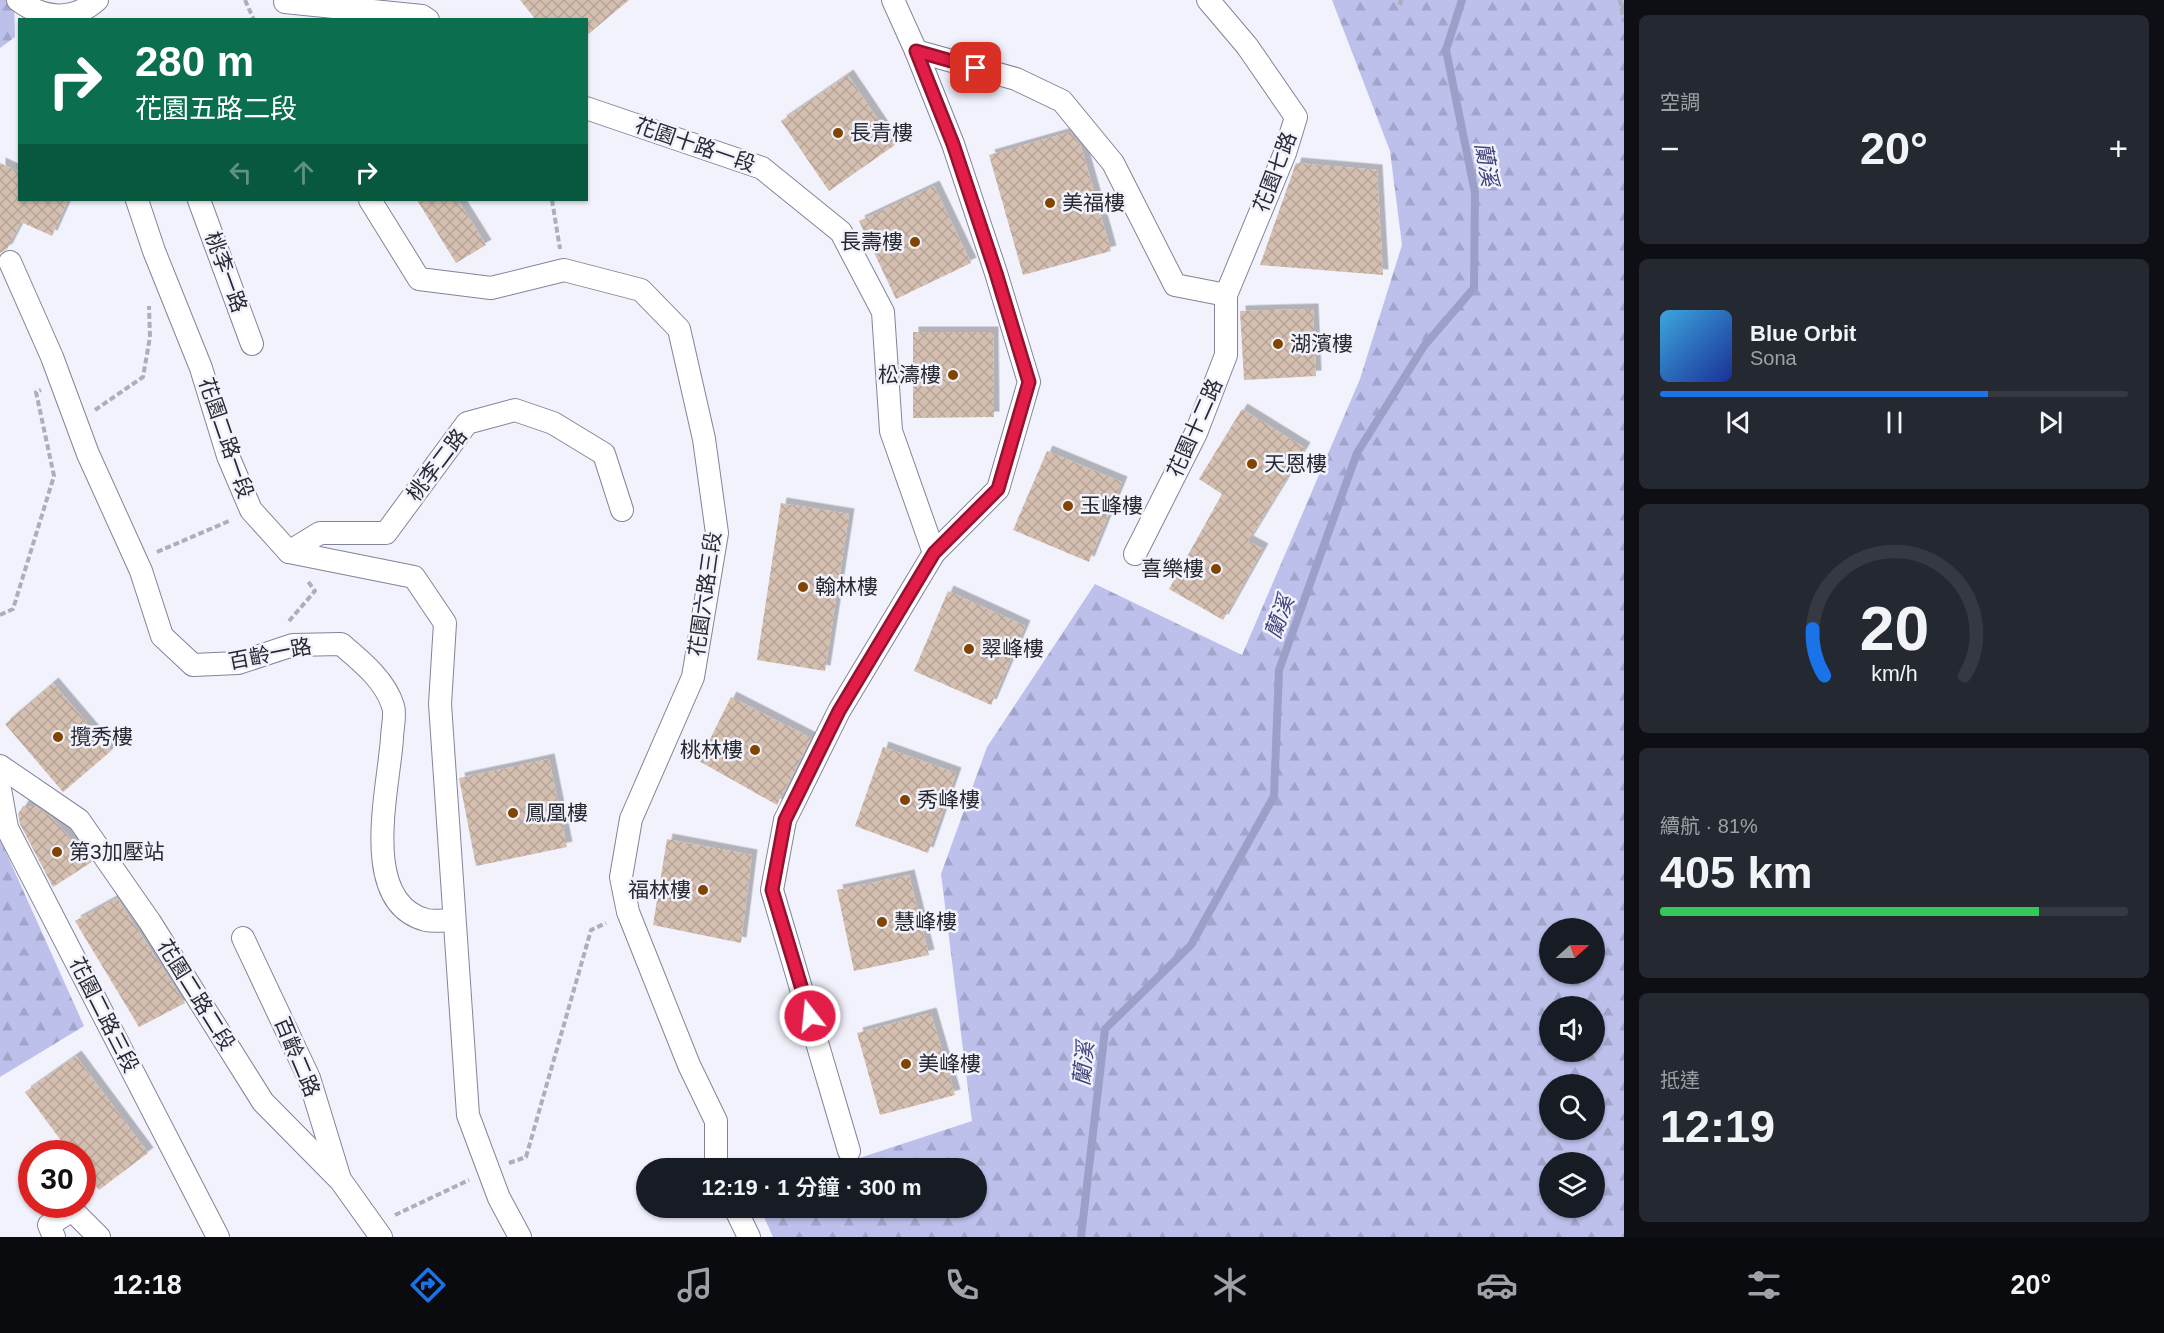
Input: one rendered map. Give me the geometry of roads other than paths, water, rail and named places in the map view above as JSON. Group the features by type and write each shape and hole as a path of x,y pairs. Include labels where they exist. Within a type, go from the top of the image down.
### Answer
{"street":[{"path":"18,0 31,10 49,17 94,11"},
{"path":"849,1151 772,890 785,820 839,711 934,553 998,489 1029,382 953,144 893,0"},
{"name":"花園七路","path":"1208,0 1247,46 1296,117 1285,153 1226,296"},
{"path":"287,7 424,12"},
{"path":"916,51 1016,79 1062,101 1113,163 1174,285 1226,296"},
{"name":"花園十路一段","path":"588,109 762,168 841,232 883,312 891,431 934,553"},
{"name":"花園二路一段","path":"137,201 154,251 201,368 230,463 251,510 289,552"},
{"name":"桃李一路","path":"199,201 252,344"},
{"name":"花園六路三段","path":"371,201 418,279 491,288 564,270 641,290 679,329 704,439 717,533 693,677 632,819 621,877 628,912 689,1065 716,1121 716,1158"},
{"name":"百齡一路","path":"10,262 149,595 162,636 193,665 238,663 293,645 341,644 376,675 393,707 390,773 382,824 383,872 403,908 427,920 453,920"},
{"name":"花園十二路","path":"1135,554 1196,433 1226,355 1226,296"},
{"name":"桃李二路","path":"289,552 320,533 386,533 467,423 514,410 553,423 604,454 622,510"},
{"path":"289,552 414,577 445,623 440,704 468,1115 499,1198 520,1237"},
{"name":"花園二路二段","path":"0,766 79,820 150,922 263,1102 340,1180 377,1232"},
{"name":"花園二路三段","path":"0,789 7,828 218,1237"},
{"name":"百齡二路","path":"243,938 309,1078 340,1180"},
{"path":"54,1237 49,1225 72,1210 99,1237"},
{"path":"739,1218 748,1237"}],"waterway":[{"name":"蘭溪","path":"1081,1237 1105,1029 1191,945 1274,796 1279,670 1357,453 1424,346 1474,288 1475,193 1446,50 1462,0"}],"place":[{"name":"長青樓","path":"838,133"},
{"name":"美福樓","path":"1050,203"},
{"name":"長壽樓","path":"915,242"},
{"name":"湖濱樓","path":"1278,344"},
{"name":"松濤樓","path":"953,375"},
{"name":"天恩樓","path":"1252,464"},
{"name":"玉峰樓","path":"1068,506"},
{"name":"喜樂樓","path":"1216,569"},
{"name":"翰林樓","path":"803,587"},
{"name":"翠峰樓","path":"969,649"},
{"name":"攬秀樓","path":"58,737"},
{"name":"桃林樓","path":"755,750"},
{"name":"秀峰樓","path":"905,800"},
{"name":"鳳凰樓","path":"513,813"},
{"name":"第3加壓站","path":"57,852"},
{"name":"福林樓","path":"703,890"},
{"name":"慧峰樓","path":"882,922"},
{"name":"美峰樓","path":"906,1064"}]}
